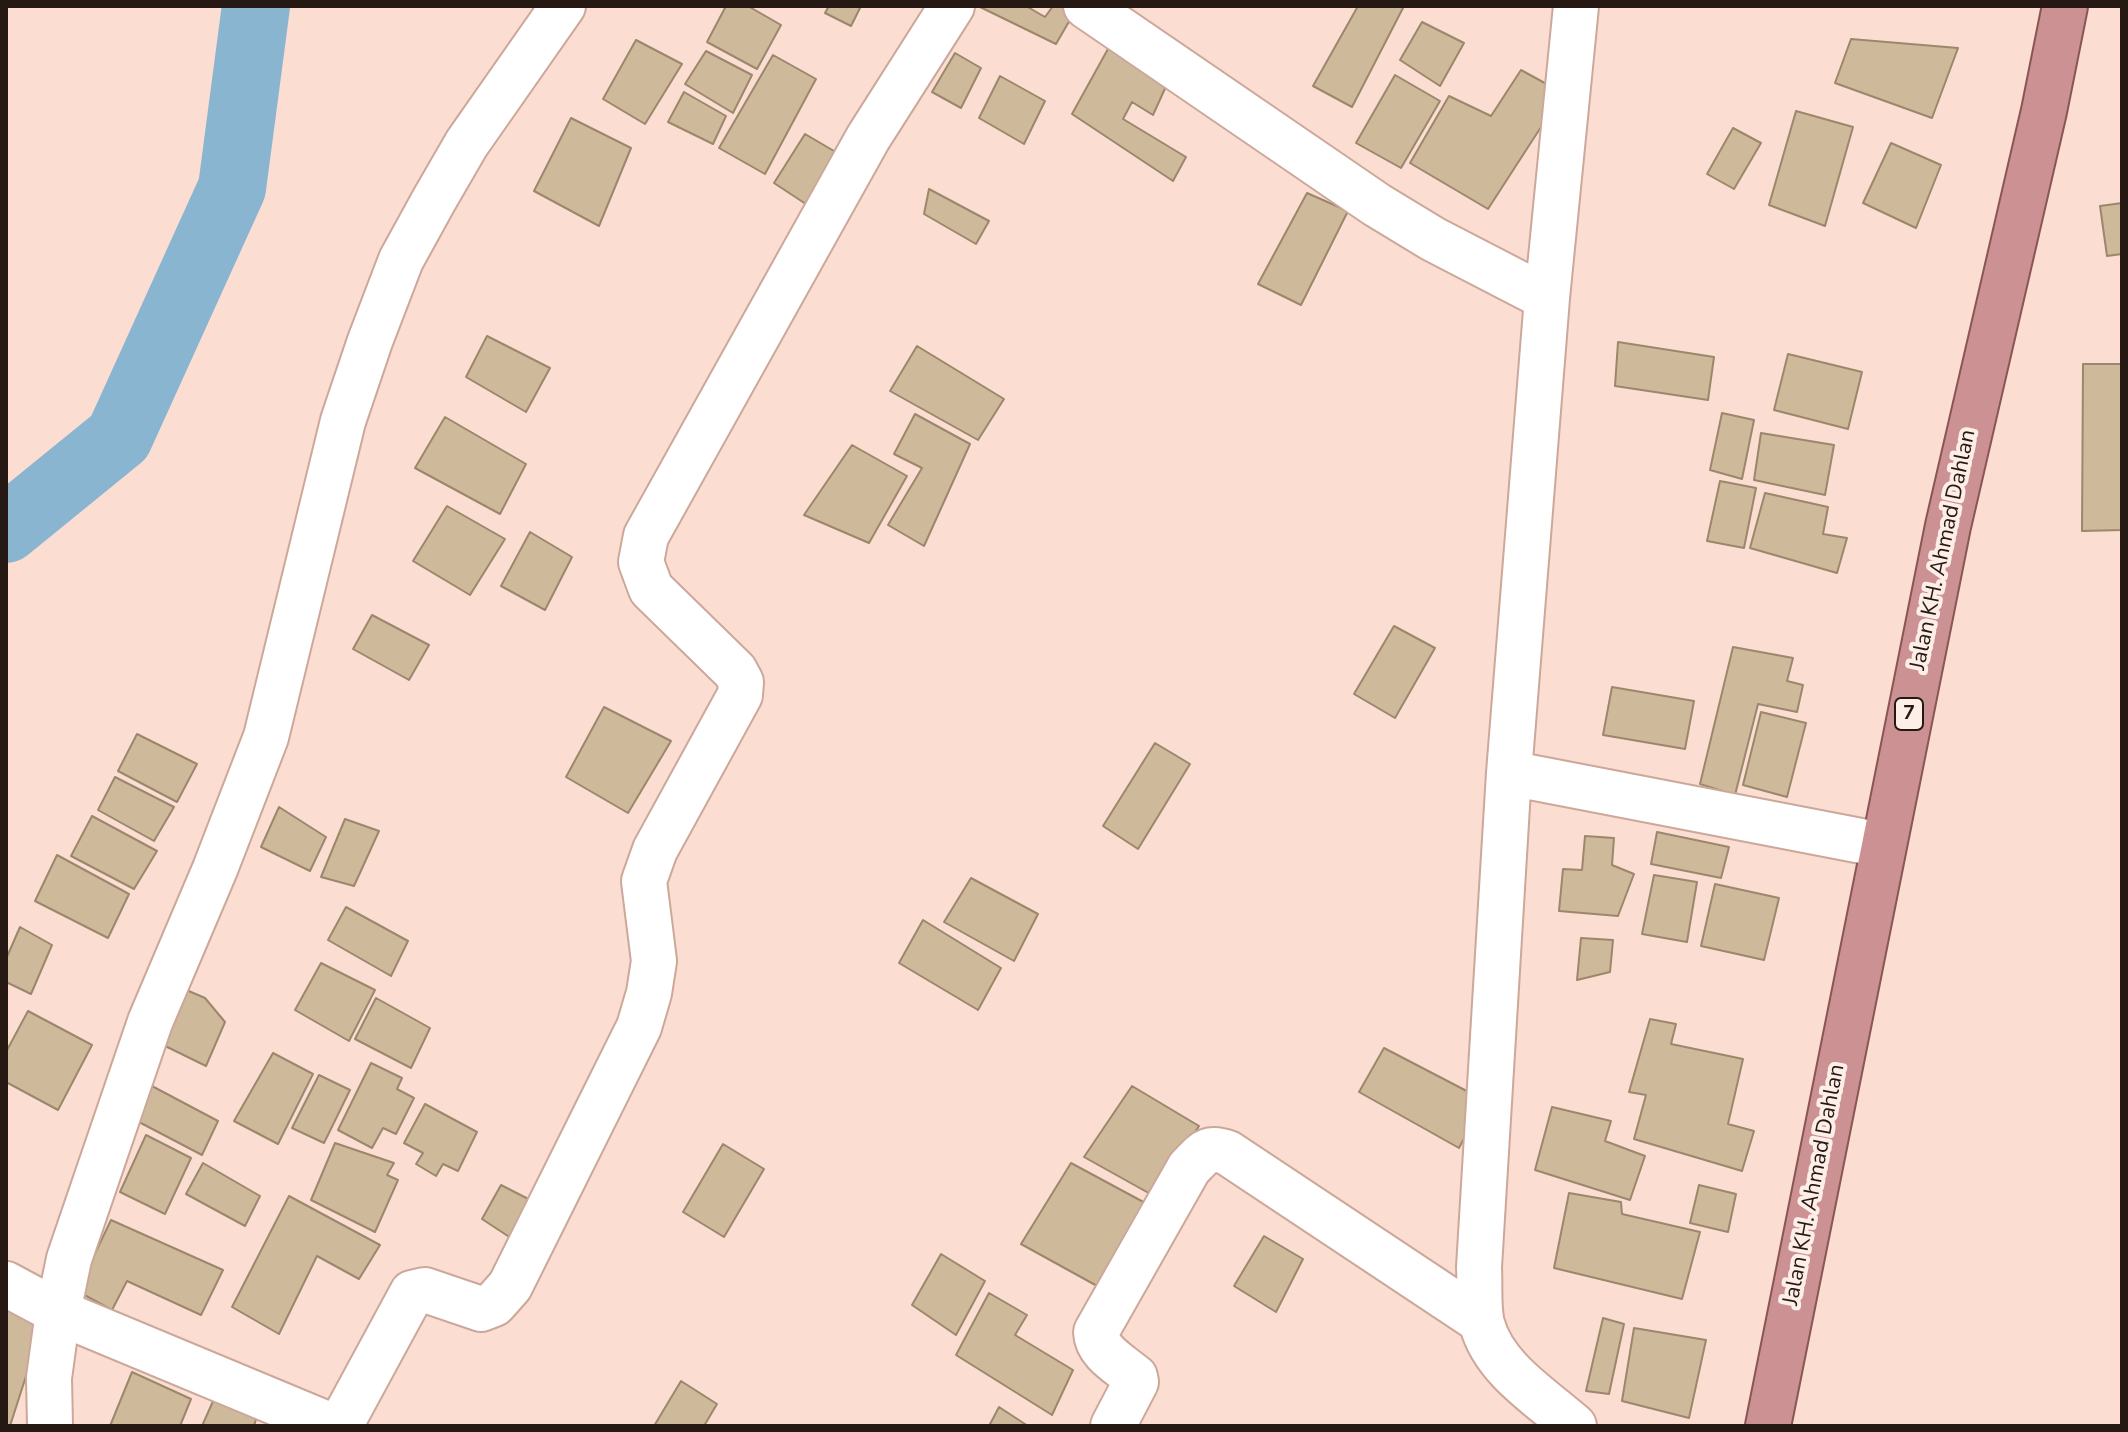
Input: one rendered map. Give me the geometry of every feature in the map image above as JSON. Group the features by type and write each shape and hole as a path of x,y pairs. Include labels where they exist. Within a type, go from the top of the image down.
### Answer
{"highway":[{"name":"Jalan KH. Ahmad Dahlan","path":"1768,1426 1948,526 2044,111 2065,6"}],"street":[{"path":"50,1426 49,1378 69,1259 150,1022 215,869 266,737 343,421 370,341 401,260 434,200 467,143 563,6"},
{"path":"340,1426 412,1293 425,1290 481,1309 494,1304 510,1286 639,1027 654,961 644,881 655,850 740,695 741,682 735,671 651,589 641,562 646,536 868,138 952,6"},
{"path":"1086,6 1377,205 1433,239 1547,298"},
{"path":"1574,1426 1507,1368 1489,1344 1481,1321 1479,1267 1509,773 1547,298 1576,6"},
{"path":"1509,773 1882,845"},
{"path":"1113,1426 1136,1382 1135,1377 1101,1349 1096,1341 1096,1332 1189,1168 1205,1152 1215,1148 1228,1153 1481,1321"},
{"path":"6,1284 58,1312 332,1426"}],"building":[{"path":"726,6 748,6 781,25 757,69 707,42"},
{"path":"829,6 861,6 851,26 825,13"},
{"path":"978,6 1026,6 1045,17 1053,6 1078,6 1056,44"},
{"path":"1358,6 1404,6 1352,107 1313,86"},
{"path":"1422,22 1464,43 1440,86 1400,60"},
{"path":"1114,38 1172,73 1153,115 1132,102 1123,119 1186,157 1173,181 1072,114"},
{"path":"1851,39 1958,48 1932,118 1835,83"},
{"path":"636,40 682,64 645,124 603,99"},
{"path":"706,51 752,75 733,113 685,84"},
{"path":"955,53 981,68 961,108 932,92"},
{"path":"773,55 816,79 765,174 719,148"},
{"path":"1521,70 1563,93 1488,209 1410,163 1449,96 1491,116"},
{"path":"1395,75 1440,101 1401,168 1356,143"},
{"path":"1000,76 1045,101 1024,144 979,118"},
{"path":"684,92 726,116 713,144 668,122"},
{"path":"1796,111 1853,127 1825,226 1769,205"},
{"path":"571,118 631,148 599,226 534,191"},
{"path":"1733,128 1761,143 1734,189 1707,174"},
{"path":"805,134 851,161 821,214 774,183"},
{"path":"1891,143 1941,165 1916,228 1863,203"},
{"path":"929,189 989,221 976,244 924,214"},
{"path":"1307,193 1348,211 1301,305 1258,284"},
{"path":"2122,203 2122,254 2107,256 2100,206"},
{"path":"487,336 550,368 526,412 466,377"},
{"path":"1618,342 1714,357 1708,400 1615,386"},
{"path":"917,346 1004,399 978,440 890,391"},
{"path":"1788,354 1862,372 1848,429 1774,410"},
{"path":"2083,364 2122,364 2122,530 2082,531"},
{"path":"1722,413 1754,420 1742,479 1710,470"},
{"path":"915,414 970,444 924,546 888,525 922,468 894,454"},
{"path":"445,417 526,464 500,514 415,468"},
{"path":"1761,433 1834,445 1825,495 1754,480"},
{"path":"852,445 907,476 869,543 804,515"},
{"path":"1720,481 1756,488 1744,548 1707,541"},
{"path":"1765,493 1828,507 1823,534 1847,538 1837,573 1750,548"},
{"path":"447,506 505,539 470,595 413,561"},
{"path":"530,532 572,557 545,610 501,586"},
{"path":"372,615 429,645 409,680 353,649"},
{"path":"1394,626 1435,648 1395,718 1354,694"},
{"path":"1733,647 1793,658 1787,681 1803,685 1797,712 1758,704 1735,795 1700,784"},
{"path":"1612,687 1694,701 1685,749 1603,735"},
{"path":"604,707 671,741 628,813 566,777"},
{"path":"1761,712 1806,723 1787,797 1743,785"},
{"path":"137,734 197,764 177,802 118,771"},
{"path":"1155,743 1190,764 1138,849 1103,826"},
{"path":"115,777 174,807 154,841 98,810"},
{"path":"279,807 326,837 310,871 261,847"},
{"path":"92,816 157,851 134,889 71,856"},
{"path":"345,819 379,831 354,886 321,877"},
{"path":"1657,832 1729,847 1721,878 1651,864"},
{"path":"1585,836 1614,838 1612,865 1634,874 1618,916 1559,911 1563,869 1582,870"},
{"path":"57,855 129,894 108,938 35,901"},
{"path":"1654,875 1697,882 1687,942 1642,934"},
{"path":"971,878 1038,914 1014,961 944,922"},
{"path":"1715,884 1779,898 1764,960 1701,946"},
{"path":"346,907 408,941 391,976 328,940"},
{"path":"923,920 1001,968 978,1010 899,963"},
{"path":"20,927 52,945 31,994 6,982 6,959"},
{"path":"1581,938 1613,940 1610,972 1577,980"},
{"path":"321,963 375,990 349,1041 295,1010"},
{"path":"177,986 205,998 225,1022 206,1066 157,1042"},
{"path":"376,998 430,1028 411,1068 355,1039"},
{"path":"28,1011 92,1045 58,1110 6,1082 6,1052"},
{"path":"1650,1019 1676,1024 1671,1044 1743,1059 1728,1124 1754,1131 1742,1171 1634,1139 1646,1095 1629,1092"},
{"path":"1384,1048 1484,1100 1459,1148 1359,1092"},
{"path":"273,1053 313,1074 278,1144 234,1121"},
{"path":"371,1063 402,1078 397,1089 414,1098 396,1134 383,1128 372,1148 338,1130"},
{"path":"319,1075 350,1090 324,1143 292,1128"},
{"path":"150,1085 218,1121 202,1155 137,1121"},
{"path":"1132,1086 1199,1126 1154,1196 1084,1157"},
{"path":"425,1104 477,1132 458,1171 443,1164 436,1176 416,1164 423,1153 404,1143"},
{"path":"1552,1107 1611,1121 1605,1141 1645,1156 1630,1200 1535,1170"},
{"path":"146,1135 191,1158 165,1214 120,1192"},
{"path":"335,1143 394,1163 387,1175 398,1180 375,1232 311,1200"},
{"path":"723,1144 764,1169 724,1237 683,1212"},
{"path":"203,1163 260,1196 245,1226 186,1194"},
{"path":"1071,1163 1149,1205 1099,1287 1021,1244"},
{"path":"501,1185 544,1207 523,1246 482,1219"},
{"path":"1699,1185 1736,1194 1728,1232 1690,1223"},
{"path":"1569,1193 1621,1202 1622,1214 1700,1232 1682,1299 1554,1268"},
{"path":"289,1196 380,1245 359,1279 317,1256 279,1334 232,1307"},
{"path":"111,1220 223,1270 201,1315 127,1281 112,1310 77,1291"},
{"path":"1264,1236 1303,1259 1276,1312 1234,1286"},
{"path":"941,1254 985,1281 956,1335 912,1305"},
{"path":"989,1293 1027,1315 1015,1335 1073,1370 1052,1415 956,1355"},
{"path":"6,1308 44,1320 10,1426 6,1426"},
{"path":"1603,1318 1624,1324 1609,1394 1586,1391"},
{"path":"1634,1328 1706,1340 1689,1418 1622,1401"},
{"path":"132,1372 191,1399 180,1426 110,1426"},
{"path":"681,1381 717,1404 704,1426 654,1426"},
{"path":"214,1399 257,1416 254,1426 202,1426"},
{"path":"999,1407 1028,1426 989,1426"}],"waterway":[{"path":"6,529 119,437 232,188 256,6"}]}
